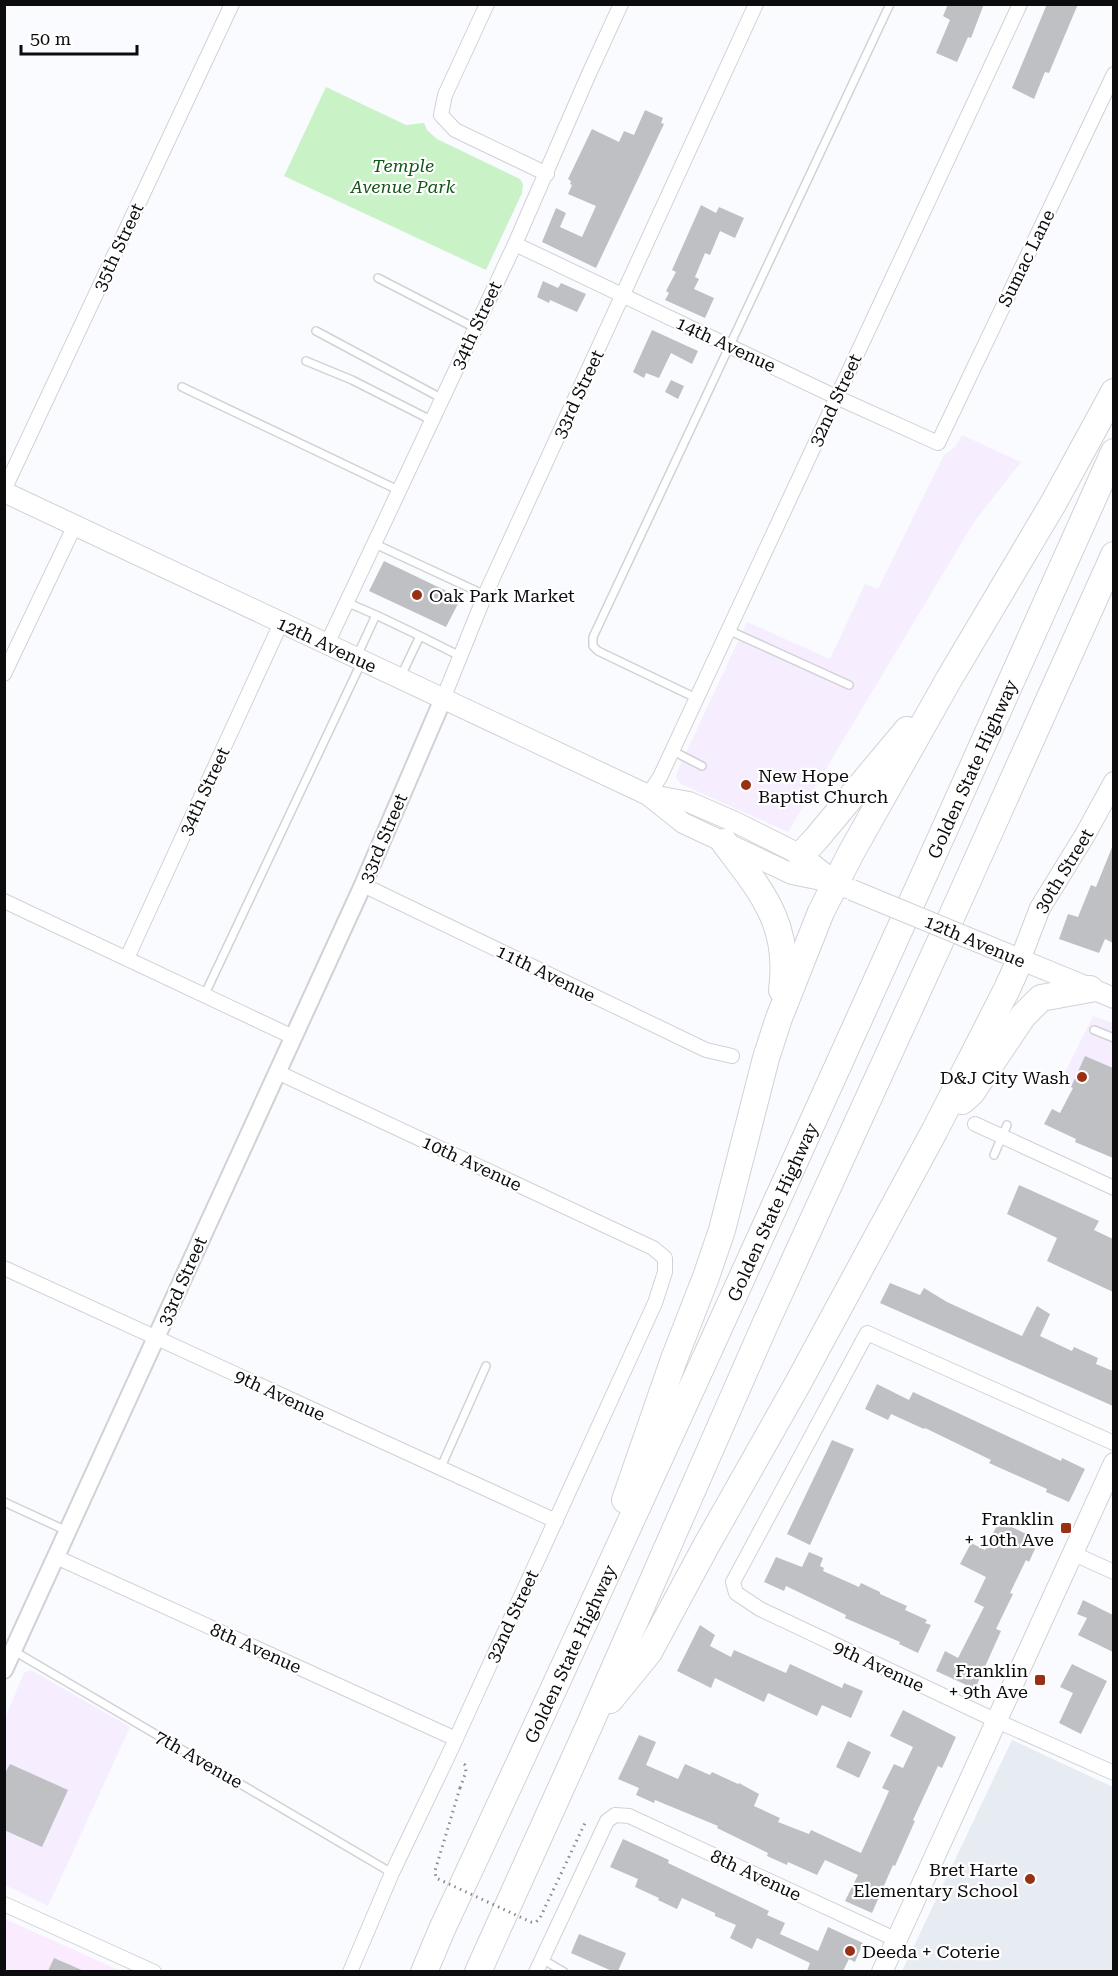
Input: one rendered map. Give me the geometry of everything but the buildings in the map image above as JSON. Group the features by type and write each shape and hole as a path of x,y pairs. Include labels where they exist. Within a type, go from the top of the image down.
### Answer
{"highway":[{"path":"572,1650 674,1359 722,1230 778,1018 820,912 844,886 851,853 1054,502 1113,392"},
{"name":"Golden State Highway","path":"424,1971 905,917 1113,452"},
{"path":"478,1971 589,1726 764,1327 945,931 1113,555"},
{"path":"801,855 950,679"},
{"path":"724,842 760,889 779,930 784,954 784,978 778,1018"},
{"path":"589,1726 650,1652 935,1130 1007,990 1008,955"},
{"path":"935,1130 972,1092 1023,1016 1041,998 1090,989"}],"main road":[{"name":"12th Avenue","path":"4,491 648,795 683,823 792,874 844,886 1113,998"},
{"name":"30th Street","path":"1008,955 1085,835 1113,782"},
{"name":"12th Avenue","path":"648,795 689,802 735,822 801,855 844,886"},
{"path":"882,1971 1113,1462"}],"street":[{"name":"35th Street","path":"4,491 232,4"},
{"path":"487,4 445,95 441,115 454,130 546,174"},
{"name":"34th Street","path":"327,644 515,244 621,4"},
{"name":"33rd Street","path":"4,1670 9,1649 56,1557 363,885 485,595 756,4"},
{"name":"32nd Street","path":"648,795 673,751 1020,4"},
{"name":"Sumac Lane","path":"938,442 1113,74"},
{"name":"14th Avenue","path":"515,244 836,397 938,442"},
{"path":"4,674 75,525"},
{"name":"34th Street","path":"127,958 282,623"},
{"name":"11th Avenue","path":"363,885 706,1050 732,1056"},
{"path":"4,901 293,1037"},
{"name":"10th Avenue","path":"277,1072 652,1248 665,1258"},
{"path":"975,1124 1004,1131 1113,1188"},
{"name":"32nd Street","path":"350,1971 392,1873 456,1739 655,1303 665,1272 665,1258"},
{"name":"9th Avenue","path":"4,1268 556,1521"},
{"name":"9th Avenue","path":"1113,1443 867,1333 734,1582 736,1593 760,1610 1113,1773"},
{"path":"1072,1554 1113,1572"},
{"name":"8th Avenue","path":"56,1557 456,1739"},
{"name":"8th Avenue","path":"539,1965 607,1821 615,1815 629,1816 897,1940"},
{"path":"4,1904 154,1971"}],"lane":[{"path":"696,699 598,651 593,646 593,637 890,4"},
{"path":"378,278 475,328"},
{"path":"316,331 441,399"},
{"path":"306,361 352,380 431,420"},
{"path":"182,387 398,490"},
{"path":"373,543 485,595"},
{"path":"346,602 460,656"},
{"path":"204,996 359,660 376,615"},
{"path":"728,630 849,684"},
{"path":"400,679 420,636"},
{"path":"673,751 702,766"},
{"path":"1094,1030 1113,1038"},
{"path":"994,1155 1004,1131"},
{"path":"441,1467 486,1366"},
{"path":"4,1502 67,1531"},
{"name":"7th Avenue","path":"9,1649 392,1873"},
{"path":"539,1965 564,1971"}],"path":[{"path":"460,1788 435,1871 436,1878 531,1922 536,1922 540,1918 585,1822"}],"shaded area":[{"path":"962,435 1021,462 974,522 788,832 681,784 676,778 677,772 747,622 830,659 865,584 878,589 944,455 955,447"},
{"path":"1093,1016 1113,1023 1113,1107 1060,1083"},
{"path":"31,1670 130,1727 48,1906 5,1885 5,1718 24,1673"},
{"name":"Bret Harte Elementary School","path":"1012,1740 1113,1787 1113,1971 902,1971"},
{"path":"5,1919 121,1971 5,1972"}],"green space":[{"name":"Temple Avenue Park","path":"326,87 406,125 424,123 427,130 437,139 520,179 523,184 522,193 486,270 284,176"}],"place":[{"name":"Oak Park Market","path":"417,595"},
{"name":"New Hope Baptist Church","path":"746,785"},
{"name":"D&J City Wash","path":"1082,1077"},
{"name":"Franklin + 10th Ave","path":"1066,1528"},
{"name":"Franklin + 9th Ave","path":"1040,1680"},
{"name":"Bret Harte Elementary School","path":"1030,1879"},
{"name":"Deeda + Coterie","path":"850,1951"}]}
